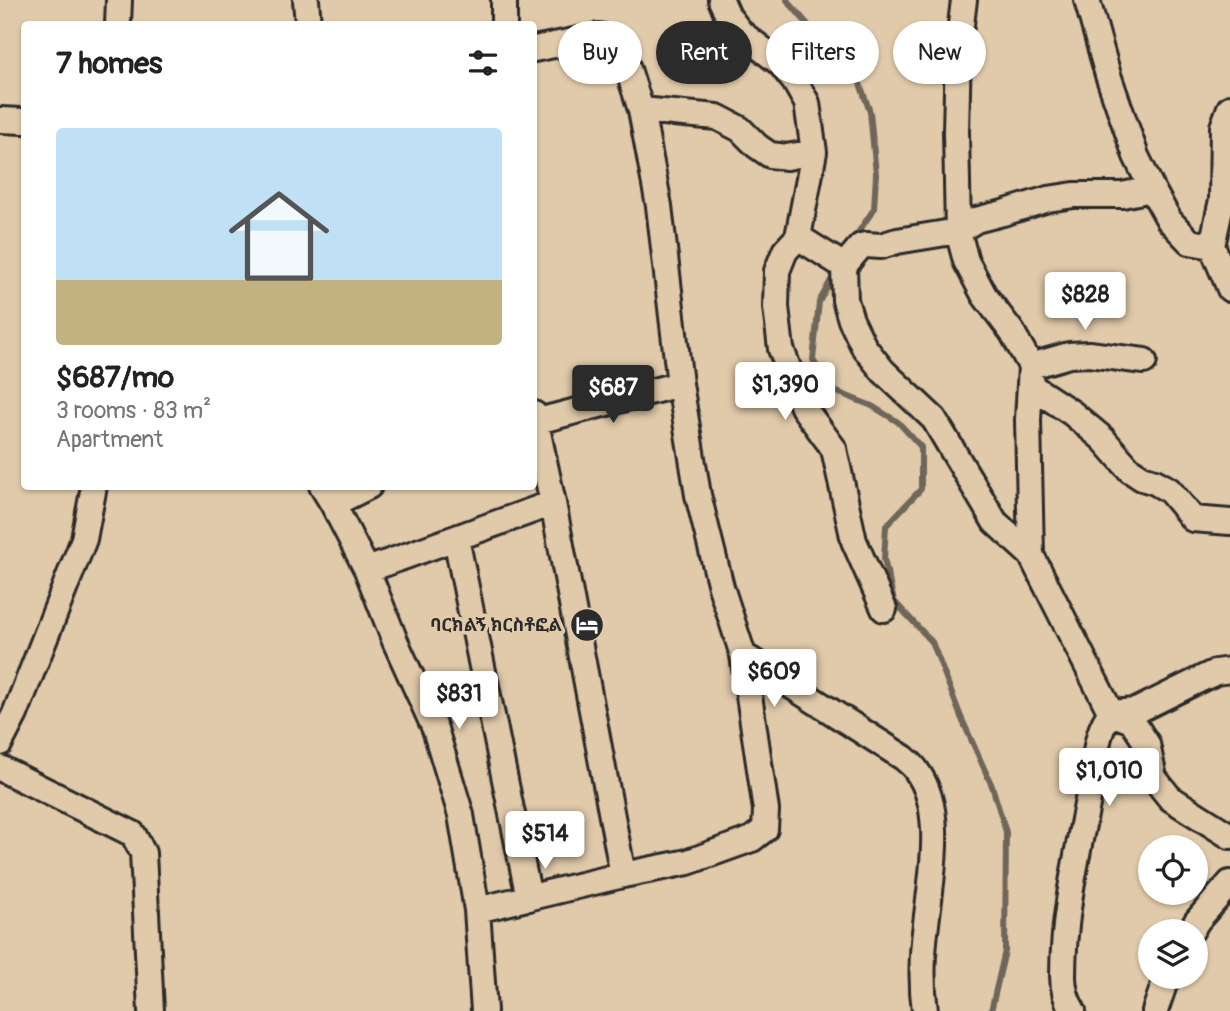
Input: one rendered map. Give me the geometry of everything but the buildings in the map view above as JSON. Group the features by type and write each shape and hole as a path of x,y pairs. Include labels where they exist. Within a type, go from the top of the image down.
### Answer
{"street":[{"path":"118,21 119,0"},
{"path":"306,0 308,21"},
{"path":"503,21 504,0"},
{"path":"721,0 741,33 780,63 807,103 814,152 798,237 785,251 777,271 776,307 781,349 803,407 834,449 853,541 884,609"},
{"path":"964,0 958,49 956,132 957,230 966,261 984,295 1012,331 1031,376 1103,439 1130,470 1169,490 1193,519 1230,522"},
{"path":"1087,0 1108,75 1136,156 1152,189 1169,220 1191,242 1212,246"},
{"path":"477,911 688,862 752,839 765,829 766,810 744,655 721,587 698,495 680,384 659,206 641,110 621,47 612,39 599,36 537,48"},
{"path":"1230,108 1223,127 1222,200 1212,246 1230,289"},
{"path":"641,110 717,117 740,129 770,155 787,157 814,152"},
{"path":"0,120 21,121"},
{"path":"1152,189 1122,195 1074,195 1048,199 976,220 957,230 881,246 866,244 861,246 844,266 845,300 864,347 883,371 934,419 995,522 1031,555 1111,713 1132,722 1147,744 1154,778 1170,798 1230,836"},
{"path":"798,237 844,266"},
{"path":"1031,376 1069,355 1089,354 1144,361"},
{"path":"1031,376 1028,420 1031,555"},
{"path":"537,418 680,384"},
{"path":"537,432 624,875"},
{"path":"0,743 15,714 84,539 93,490"},
{"path":"350,490 327,495 367,570 435,729 461,815 477,911 484,1011"},
{"path":"367,570 553,503"},
{"path":"456,538 529,898"},
{"path":"744,655 904,758 916,770 929,795 935,834 922,967 925,1011"},
{"path":"1111,713 1136,711 1216,672 1230,670"},
{"path":"1073,1011 1065,999 1064,939 1075,860 1100,732 1111,713"},
{"path":"0,768 133,834 143,853 151,1011"},
{"path":"1198,919 1230,883"},
{"path":"1155,1011 1163,989"}],"waterway":[{"path":"787,0 809,26 836,36 852,61 870,112 876,174 874,209 851,243"},
{"path":"836,271 819,302 813,360 832,390 872,406 898,422 921,447 921,489 886,526 884,559 894,601 932,642 992,786 1006,832 1005,951 991,1011"}],"place":[{"name":"ባርክልኝ ክርስቶፎል","path":"587,625"}]}
